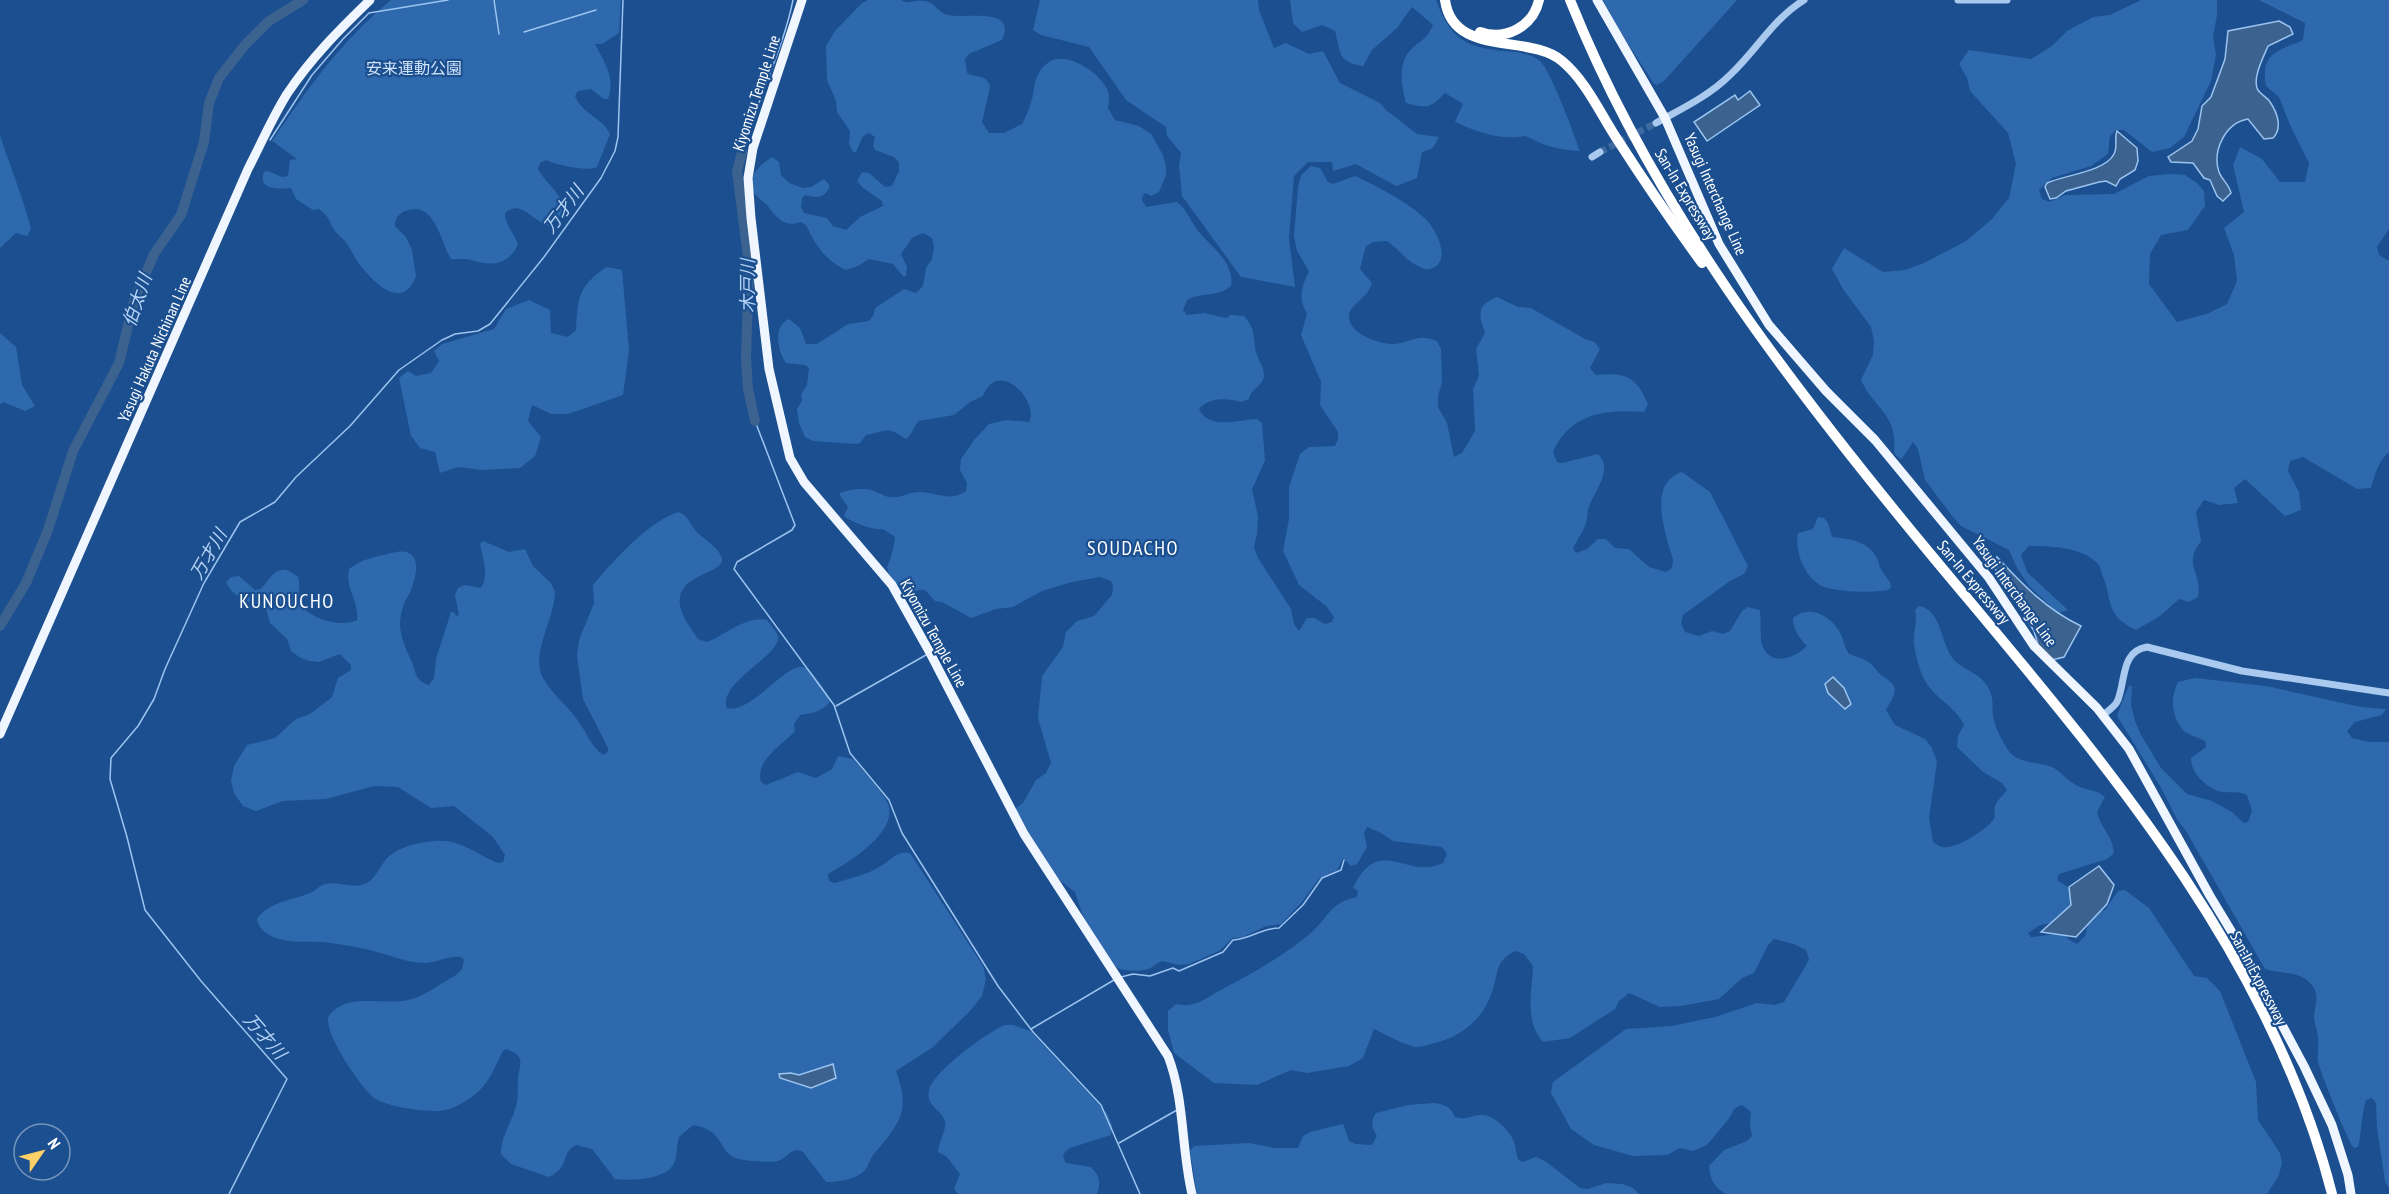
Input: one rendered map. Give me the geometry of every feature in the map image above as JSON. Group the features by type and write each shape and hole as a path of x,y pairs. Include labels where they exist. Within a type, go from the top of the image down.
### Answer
{"highway":[{"path":"1445,0 1446,6 1460,28 1473,37 1488,42 1531,47 1549,52 1575,73 1676,227 1776,358"},
{"path":"1451,0 1458,16 1471,29 1488,35 1507,34 1519,28 1531,17 1539,0"},
{"name":"San-In Expressway","path":"1570,0 1630,128 1667,194 1713,267 1776,358 1882,495 2061,710 2172,859 2232,955 2260,1008 2297,1088 2332,1194"},
{"path":"1577,0 1583,16 1583,31"}],"main road":[{"name":"Yasugi Hakuta Nichinan Line","path":"0,734 248,169 269,126 286,96 311,61 370,0"},
{"name":"Kiyomizu Temple Line","path":"802,0 753,148 748,178 750,218 770,369 790,458 804,482 892,585 1024,834 1168,1056 1176,1078 1187,1176 1192,1194"},
{"name":"Yasugi Interchange Line","path":"1596,0 1660,120 1709,223 1740,281 1769,325 1826,391 1875,440 1989,578 2034,646 2103,715 2129,749 2262,985 2332,1125 2348,1175 2351,1194"}],"street":[{"path":"1660,120 1714,89 1728,77 1778,20 1804,0"},
{"path":"1958,0 2007,0"},
{"path":"1592,157 1600,152"},
{"path":"2103,715 2117,700 2121,680 2129,660 2136,651 2147,647 2242,671 2389,693"}],"green space":[{"name":"安来運動公園","path":"391,0 621,0 619,33 602,44 595,44 610,77 608,99 604,99 591,89 578,91 575,96 582,107 603,124 610,134 597,167 587,169 572,167 546,160 540,163 538,169 559,196 564,215 550,226 522,210 511,209 505,213 518,245 514,252 503,261 485,263 451,259 430,216 415,209 405,211 397,217 395,226 406,237 412,250 416,276 410,287 403,292 395,293 386,290 370,277 323,212 319,209 313,210 296,199 291,188 281,189 267,186 263,178 264,172 268,171 282,177 288,176 290,160 297,159 272,141 312,84 341,49"},
{"path":"868,0 926,1 945,14 987,16 1003,22 1005,29 1002,40 969,54 965,59 967,73 984,78 989,83 982,122 989,133 1004,133 1022,124 1039,72 1049,62 1065,59 1082,65 1098,76 1109,94 1108,108 1115,120 1139,126 1151,134 1163,155 1166,175 1159,192 1151,196 1146,193 1142,200 1146,207 1177,202 1186,211 1196,228 1220,254 1231,277 1231,286 1226,290 1193,297 1187,300 1183,310 1187,315 1204,313 1226,318 1231,315 1244,316 1252,329 1256,352 1264,373 1263,380 1251,393 1249,399 1241,402 1213,400 1199,409 1204,416 1217,422 1257,419 1262,423 1265,461 1252,489 1258,516 1254,547 1258,558 1291,609 1294,624 1299,631 1307,618 1314,618 1325,624 1332,622 1334,617 1326,606 1299,585 1283,551 1289,519 1289,487 1300,454 1309,447 1335,446 1338,439 1338,432 1320,405 1321,382 1301,335 1307,314 1302,302 1302,293 1309,271 1297,251 1294,236 1298,187 1301,175 1311,166 1320,168 1328,182 1333,184 1355,176 1384,190 1424,217 1436,234 1441,247 1441,259 1430,269 1423,269 1415,265 1387,241 1373,242 1366,246 1360,269 1372,283 1366,294 1352,308 1349,316 1353,328 1379,342 1398,344 1418,338 1437,341 1441,349 1442,382 1438,407 1447,423 1454,457 1462,453 1475,431 1473,389 1479,375 1476,349 1485,333 1480,315 1486,303 1497,297 1518,307 1531,308 1585,339 1595,342 1600,349 1590,368 1596,375 1615,374 1629,378 1639,388 1648,404 1644,412 1603,413 1579,421 1560,439 1553,452 1557,462 1562,463 1598,454 1603,461 1601,482 1590,503 1585,527 1573,549 1576,553 1587,549 1598,539 1606,539 1615,548 1629,549 1649,567 1666,572 1672,568 1673,560 1661,511 1664,487 1671,478 1682,472 1710,492 1748,566 1744,574 1730,581 1683,615 1681,623 1685,632 1699,636 1712,631 1723,634 1730,631 1742,611 1748,607 1760,610 1762,645 1771,656 1783,659 1802,651 1807,646 1797,633 1793,618 1799,614 1812,612 1830,621 1839,631 1849,654 1869,662 1894,686 1893,698 1886,710 1895,725 1925,739 1932,748 1937,762 1929,818 1933,842 1941,847 1948,847 1971,838 1992,822 1995,817 1995,805 2007,790 2002,783 1983,772 1957,747 1958,736 1964,725 1955,712 1933,692 1922,675 1914,643 1915,610 1919,606 1933,614 1946,647 1955,661 1978,676 1991,692 1995,725 2012,755 2054,768 2076,785 2105,797 2097,812 2111,841 2114,853 2107,859 2059,874 2057,880 2072,890 2073,905 2056,922 2040,925 2028,933 2031,937 2064,933 2068,939 2077,944 2085,936 2089,919 2105,910 2118,891 2125,890 2149,908 2194,976 2207,978 2220,991 2256,1082 2258,1120 2280,1153 2282,1163 2279,1175 2267,1194 1726,1194 1713,1183 1709,1166 1724,1150 1747,1141 1752,1136 1751,1112 1742,1105 1735,1108 1707,1145 1693,1151 1680,1148 1667,1155 1633,1156 1594,1145 1571,1129 1551,1093 1553,1082 1626,1029 1671,1026 1715,1017 1757,1003 1775,1005 1784,1002 1809,960 1806,950 1774,939 1768,945 1754,973 1742,978 1719,999 1681,1006 1660,1007 1629,993 1619,1001 1615,1009 1570,1038 1543,1042 1537,1034 1530,1006 1533,966 1524,954 1515,951 1501,963 1489,1000 1478,1018 1462,1031 1442,1041 1417,1047 1374,1029 1363,1058 1349,1066 1307,1073 1291,1070 1257,1085 1214,1083 1174,1053 1168,1030 1168,1011 1176,1004 1187,1005 1201,1001 1290,949 1312,932 1336,906 1357,897 1358,891 1353,888 1363,872 1373,863 1383,861 1430,867 1443,863 1447,854 1442,847 1393,841 1367,827 1364,833 1367,847 1357,864 1351,866 1343,858 1337,870 1319,879 1281,924 1266,926 1243,937 1233,938 1219,951 1189,964 1180,965 1162,961 1145,970 1133,971 1117,968 1085,922 1075,892 1058,879 1023,826 1015,809 1023,803 1036,780 1046,773 1051,763 1038,718 1042,676 1063,647 1066,632 1077,621 1094,616 1112,595 1111,581 1100,577 1072,582 1042,591 1013,607 996,609 971,618 942,602 935,601 925,590 903,592 889,574 887,567 895,537 883,529 863,526 844,516 848,507 839,494 868,489 893,497 917,492 944,496 960,494 966,491 967,483 960,470 961,459 974,440 989,424 1006,420 1029,422 1031,414 1029,404 1016,387 1007,382 998,381 990,385 983,396 970,402 954,415 919,421 906,439 895,432 887,431 866,435 860,443 856,444 813,441 805,437 799,423 797,409 807,385 809,368 805,365 786,363 779,346 778,333 789,319 800,328 806,344 817,344 848,324 869,321 875,308 904,289 916,293 923,286 926,268 932,259 934,247 932,238 923,233 912,238 901,254 907,267 906,276 903,276 893,264 869,259 846,270 822,251 806,225 801,222 790,224 781,221 753,191 753,175 772,157 779,162 781,175 789,183 803,188 811,187 824,179 830,186 825,193 817,197 805,195 802,198 801,207 804,213 827,218 833,226 846,230 860,217 883,206 882,201 857,181 862,172 869,173 885,187 892,186 899,171 899,162 894,157 875,150 873,146 875,137 869,133 863,136 856,152 853,152 849,144 850,131 837,112 836,101 827,80 826,46 835,31 862,3"},
{"path":"1040,0 1258,0 1259,10 1274,48 1286,43 1309,54 1323,51 1340,83 1380,103 1417,134 1439,137 1433,148 1422,152 1417,178 1396,186 1356,164 1333,171 1332,162 1308,162 1294,176 1289,238 1295,287 1241,277 1182,196 1179,165 1181,153 1167,136 1166,127 1126,100 1089,47 1041,35 1033,30"},
{"path":"1290,0 1436,0 1449,26 1464,41 1486,48 1517,52 1535,57 1540,61 1556,89 1580,151 1552,147 1526,136 1499,136 1463,126 1455,122 1463,104 1445,93 1428,106 1406,103 1402,78 1405,58 1427,35 1433,25 1412,7 1397,28 1372,50 1363,66 1344,59 1335,31 1322,25 1302,32 1293,23"},
{"path":"1603,0 1737,0 1664,81 1657,85 1654,84 1619,30"},
{"path":"2141,0 2217,0 2213,37 2216,55 2211,81 2184,137 2170,148 2152,152 2124,130 2116,130 2110,136 2108,154 2091,166 2052,178 2039,190 2042,199 2050,202 2065,195 2114,194 2149,176 2185,175 2197,183 2204,191 2205,206 2188,230 2161,235 2150,254 2149,284 2177,322 2209,313 2227,304 2237,281 2234,255 2224,228 2244,212 2233,165 2240,147 2262,159 2280,182 2305,182 2309,163 2279,97 2266,86 2265,75 2268,60 2273,55 2303,40 2305,23 2259,0 2389,0 2389,229 2377,247 2379,255 2389,261 2389,452 2380,464 2371,488 2357,489 2303,457 2290,461 2288,471 2299,492 2301,510 2285,516 2245,479 2234,488 2238,503 2219,505 2204,500 2196,512 2201,541 2193,557 2199,588 2198,597 2189,602 2179,599 2160,616 2136,630 2114,613 2098,564 2090,557 2073,550 2029,546 2021,555 2027,572 2068,610 2058,613 2029,586 2009,550 1961,526 1953,517 1925,480 1918,449 1913,442 1901,460 1894,453 1894,440 1889,420 1861,380 1873,355 1874,341 1871,327 1843,289 1832,269 1844,248 1883,272 1905,270 1924,263 1966,241 1992,219 2009,198 2016,164 2008,133 1970,91 1967,78 1959,64 1969,50 2031,59 2052,46 2067,31 2093,17 2110,15"},
{"path":"0,135 31,229 27,236 16,233 0,248"},
{"path":"606,267 622,270 629,350 623,395 568,414 551,414 532,405 528,421 541,437 535,456 520,468 482,470 458,467 440,473 435,452 420,448 411,436 399,378 408,371 416,376 431,373 439,361 434,351 442,344 494,329 506,309 529,300 550,310 551,333 568,337 576,330 581,294 590,281"},
{"path":"0,333 16,347 22,385 35,406 25,411 3,402 0,404"},
{"path":"678,512 685,516 697,532 716,548 722,558 720,564 714,569 694,579 685,587 680,597 683,614 698,639 707,642 744,623 759,619 767,620 778,636 777,644 770,652 731,689 726,699 727,708 736,708 746,704 787,673 802,667 813,675 830,702 820,710 800,715 794,724 795,731 766,759 760,774 761,782 766,785 798,772 816,778 832,769 838,756 853,759 886,800 889,815 879,836 859,854 828,874 829,881 835,883 864,874 898,854 910,853 983,966 986,979 982,996 969,1012 933,1047 896,1071 903,1097 900,1116 865,1170 847,1180 826,1182 803,1152 795,1150 774,1162 736,1158 726,1151 711,1131 693,1125 679,1137 673,1165 669,1170 655,1177 615,1179 592,1149 576,1145 568,1152 556,1173 549,1177 511,1164 501,1154 501,1148 517,1102 520,1060 517,1054 506,1049 503,1051 484,1086 457,1106 440,1111 405,1108 379,1101 367,1091 343,1058 328,1023 329,1016 336,1008 346,1004 368,1001 402,1001 423,995 462,969 464,960 461,957 420,963 349,946 285,940 265,932 257,919 274,905 310,893 324,885 331,883 356,886 367,883 389,857 400,849 413,845 434,841 451,842 498,863 503,862 505,855 493,837 454,806 431,808 398,787 374,786 326,799 283,801 256,811 243,806 234,793 231,781 234,766 247,745 275,738 296,719 310,714 332,697 338,678 351,670 351,665 340,654 319,662 299,657 291,651 287,639 270,623 266,609 233,592 226,582 231,577 239,576 255,590 261,589 276,572 286,570 291,572 298,577 300,602 305,610 327,621 344,623 357,620 356,606 349,583 349,569 374,557 401,551 408,552 413,556 416,567 411,590 401,615 400,628 417,676 429,685 434,678 436,659 451,612 454,612 456,616 459,615 455,595 458,588 465,585 481,588 485,578 480,544 483,541 509,552 525,549 533,566 551,583 555,592 539,658 543,678 603,755 608,752 608,748 583,699 577,656 579,640 594,603 593,585 643,533"},
{"path":"1818,517 1824,518 1828,523 1832,537 1863,544 1873,552 1890,582 1891,587 1888,590 1866,592 1841,590 1827,588 1813,580 1803,565 1797,541 1798,533 1813,529"},
{"path":"2195,678 2266,686 2361,707 2386,709 2382,715 2355,722 2347,731 2352,738 2369,742 2389,742 2389,1188 2385,1181 2377,1128 2376,1103 2372,1098 2366,1100 2358,1147 2354,1148 2324,1079 2318,1062 2318,1036 2314,1016 2316,994 2313,986 2300,976 2265,969 2117,716 2130,685 2135,721 2161,768 2187,794 2212,801 2232,812 2244,823 2248,822 2252,811 2247,795 2213,789 2193,769 2191,758 2206,747 2205,741 2184,731 2180,726 2174,714 2173,701 2178,682"},
{"path":"1005,1025 1013,1025 1030,1031 1107,1113 1112,1125 1111,1135 1070,1148 1063,1157 1066,1163 1091,1167 1099,1179 1097,1194 958,1194 954,1189 960,1174 947,1157 938,1152 945,1122 929,1100 929,1090 950,1063 974,1044"},
{"path":"1434,1103 1447,1107 1455,1117 1484,1115 1492,1118 1501,1124 1511,1136 1518,1159 1523,1162 1536,1157 1545,1161 1580,1188 1588,1189 1606,1183 1622,1184 1633,1188 1639,1194 1197,1194 1190,1151 1194,1146 1249,1143 1275,1148 1298,1148 1303,1136 1310,1132 1343,1124 1349,1141 1372,1145 1377,1136 1372,1124 1376,1113 1408,1105"}],"shaded area":[{"path":"2279,21 2290,27 2293,34 2268,46 2256,78 2258,90 2269,100 2275,110 2278,130 2273,138 2264,139 2248,119 2233,126 2227,132 2217,155 2219,172 2231,193 2223,201 2217,196 2210,180 2204,178 2193,163 2171,162 2168,157 2192,141 2198,129 2202,106 2211,97 2225,59 2228,31"},
{"path":"1750,91 1760,105 1707,141 1694,122 1735,95 1738,100"},
{"path":"2117,131 2137,148 2138,161 2135,170 2120,179 2116,186 2106,181 2099,182 2066,191 2050,199 2045,187 2047,183 2093,169 2109,160 2115,151"},
{"path":"1997,557 2046,604 2081,626 2064,657 2052,660 2038,645 2034,631 1992,564"},
{"path":"1833,677 1844,688 1851,704 1845,709 1828,693 1825,684"},
{"path":"2099,866 2114,885 2107,904 2076,937 2041,932 2071,905 2069,887"},
{"path":"833,1064 836,1078 811,1088 780,1078 779,1074 799,1075"}],"waterway":[{"name":"伯太川","path":"0,626 26,583 48,530 73,451 119,363 134,301 154,254 181,215 204,142 209,103 219,78 245,45 269,21 303,0"},
{"path":"270,140 312,75 369,13 448,0"},
{"path":"494,0 499,34"},
{"name":"万才川","path":"229,1194 287,1079 201,981 145,910 110,779 111,758 138,726 154,699 204,583 240,522 275,502 296,477 350,426 399,370 442,340 455,334 478,331 490,324 544,257 601,178 615,151 618,137 623,0"},
{"name":"木戸川","path":"746,141 783,36 793,0"},
{"path":"524,32 596,10"},
{"name":"木戸川","path":"742,152 737,171 749,265 746,358 748,389 755,421"},
{"path":"755,421 795,525 792,530 737,562 734,569 834,705 850,753 889,800 902,833 998,986 1033,1032 1101,1105 1140,1194"},
{"path":"836,706 926,655"},
{"path":"1121,977 1133,974 1150,976 1173,968 1179,971 1223,952 1233,940 1279,928 1303,905 1322,878 1341,870 1344,860"},
{"path":"1031,1029 1114,980"},
{"path":"1119,1143 1177,1110"}],"tunnel":[{"path":"1600,152 1656,123"}],"district":[{"name":"SOUDACHO","path":"1133,548"},
{"name":"KUNOUCHO","path":"287,601"}]}
